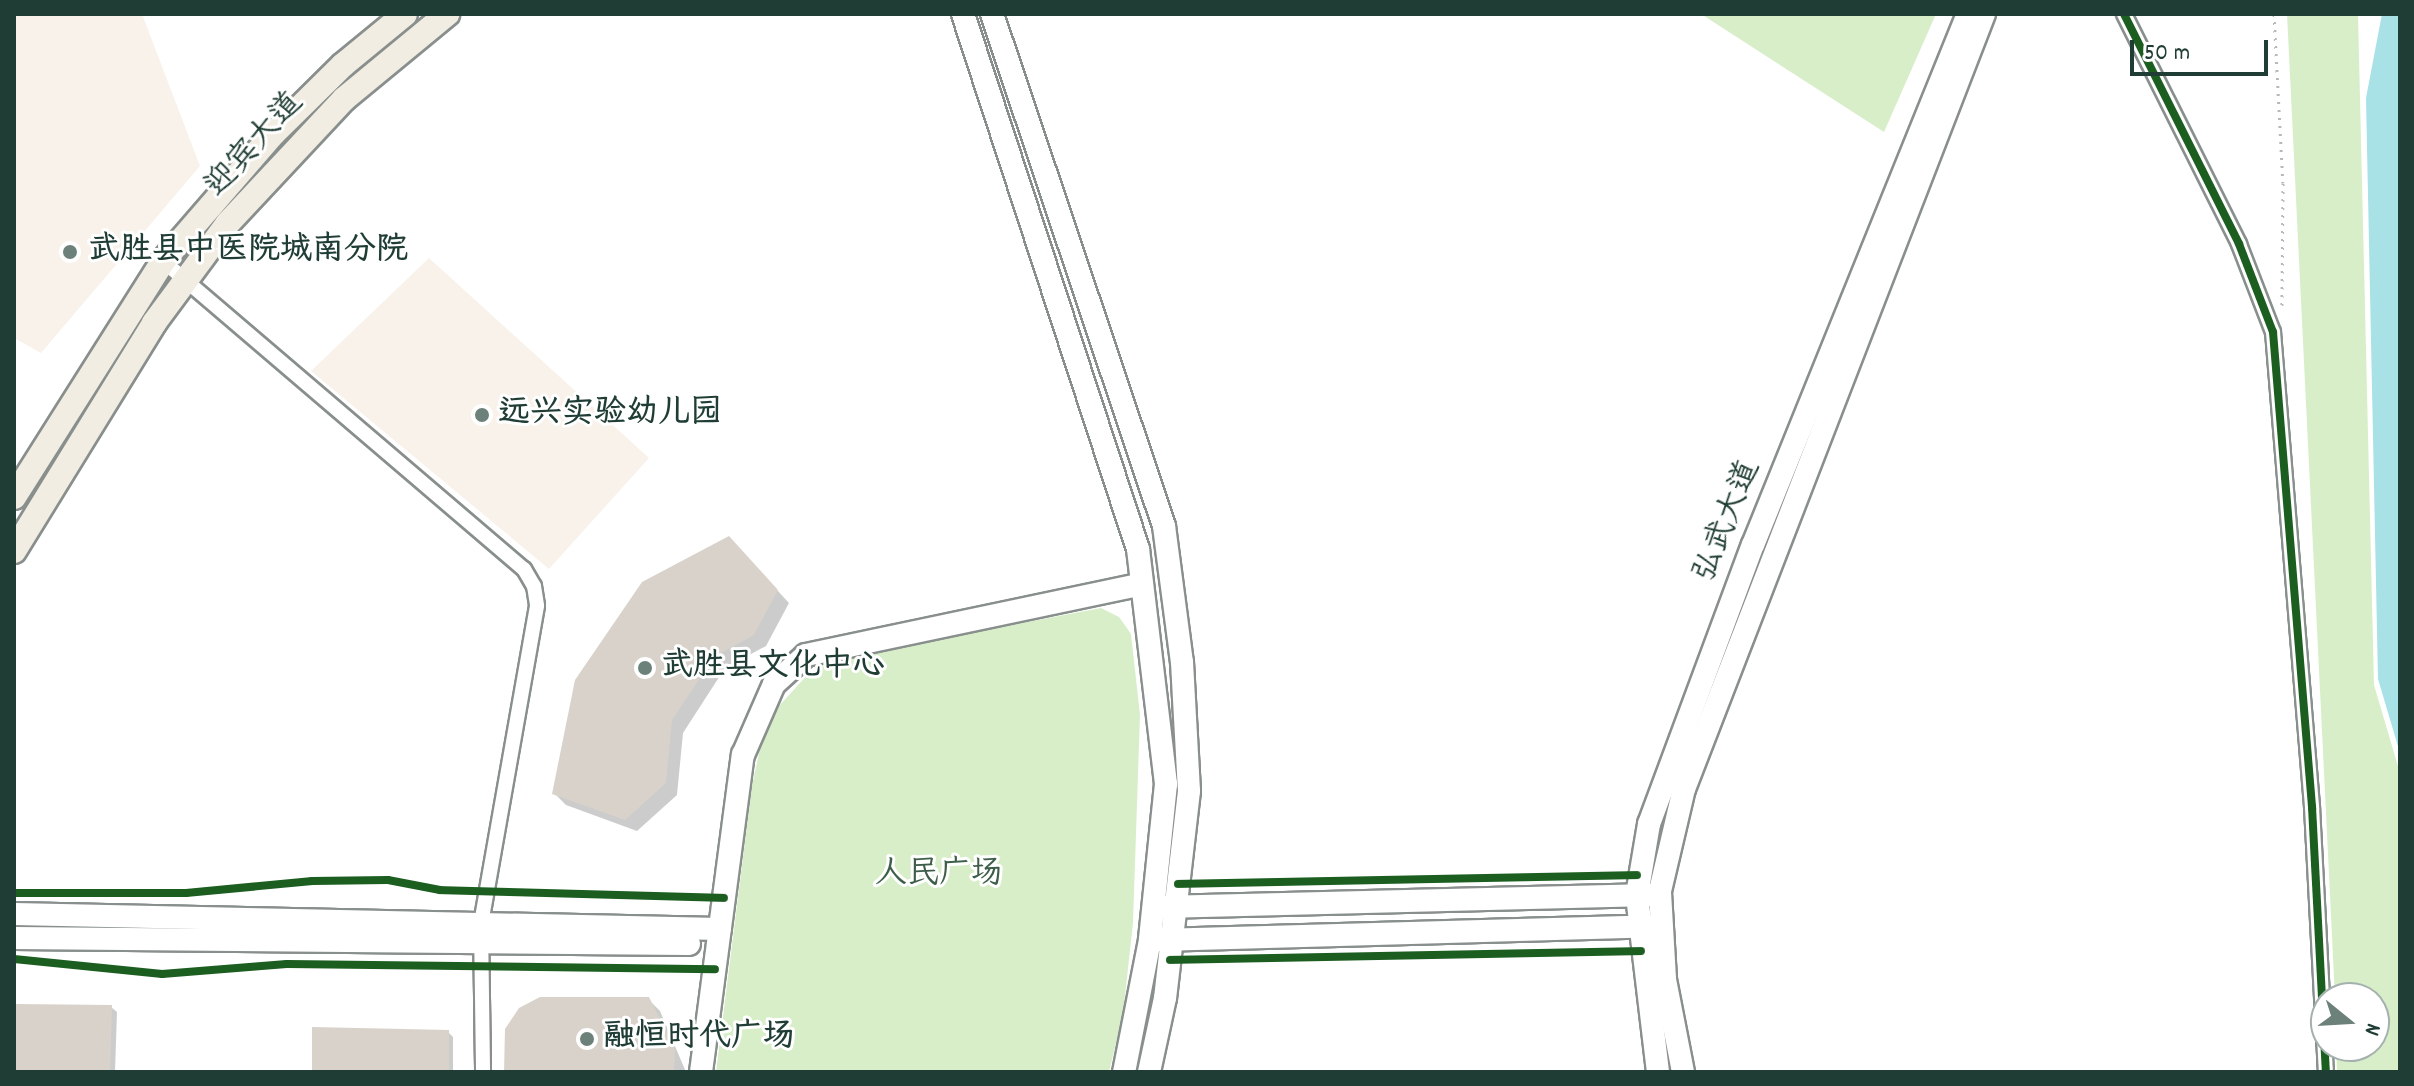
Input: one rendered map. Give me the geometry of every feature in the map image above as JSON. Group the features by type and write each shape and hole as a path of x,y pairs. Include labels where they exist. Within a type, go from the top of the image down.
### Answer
{"main road":[{"name":"迎宾大道","path":"14,497 163,261 274,133 343,65 405,14"},
{"name":"迎宾大道","path":"14,551 84,431 186,280 314,128 447,14"},
{"path":"963,14 1138,549 1166,784 1153,907 1162,940 1149,1072"},
{"path":"992,14 1164,526 1182,662 1189,791 1176,907 1162,940 1124,1072"},
{"name":"弘武大道","path":"1658,1072 1650,926 1649,824 1667,770 1968,14"},
{"name":"弘武大道","path":"1649,895 1713,703 1984,14"},
{"path":"701,1072 743,755 774,684 806,655 1142,584"},
{"path":"1153,907 1649,895"},
{"path":"14,914 482,933"},
{"path":"1162,940 1650,926"},
{"name":"弘武大道","path":"1650,926 1683,1072"},
{"path":"14,938 482,933 719,936"}],"street":[{"path":"2124,14 2239,244 2273,332 2312,807 2326,1072"},
{"path":"163,261 524,569 534,586 537,606 482,933 483,1072"}],"path":[{"path":"2274,14 2283,183 2281,320"}],"shaded area":[{"name":"武胜县中医院城南分院","path":"14,14 142,14 200,166 41,353 14,338"},
{"name":"远兴实验幼儿园","path":"429,258 649,458 549,569 311,371"}],"green space":[{"path":"1701,14 1936,14 1884,132"},
{"path":"2287,14 2358,14 2374,685 2400,773 2400,1072 2337,1072 2337,1062 2390,1062 2390,982 2334,982"},
{"name":"人民广场","path":"1101,608 1119,617 1131,634 1140,715 1133,923 1123,1014 1109,1072 716,1072 752,786 762,739 779,706 809,673 830,660"}],"water":[{"path":"2382,14 2400,14 2400,753 2378,679 2366,98"}],"building":[{"name":"武胜县文化中心","path":"729,536 778,590 754,635 714,657 672,720 666,783 625,820 552,794 575,680 642,582"},
{"name":"融恒时代广场","path":"540,997 649,997 675,1049 674,1072 504,1072 505,1029 519,1008"},
{"path":"14,1004 112,1005 110,1072 14,1072"},
{"path":"312,1027 449,1030 449,1072 312,1072"}],"cycle path":[{"path":"2124,14 2239,244 2273,332 2312,807 2326,1072"},
{"path":"1178,884 1637,875"},
{"path":"14,893 186,893 312,881 388,880 440,890 724,898"},
{"path":"1170,960 1641,951"},
{"path":"14,959 162,974 287,964 715,969"}],"place":[{"name":"武胜县中医院城南分院","path":"70,252"},
{"name":"远兴实验幼儿园","path":"482,415"},
{"name":"武胜县文化中心","path":"645,668"},
{"name":"融恒时代广场","path":"587,1039"}]}
